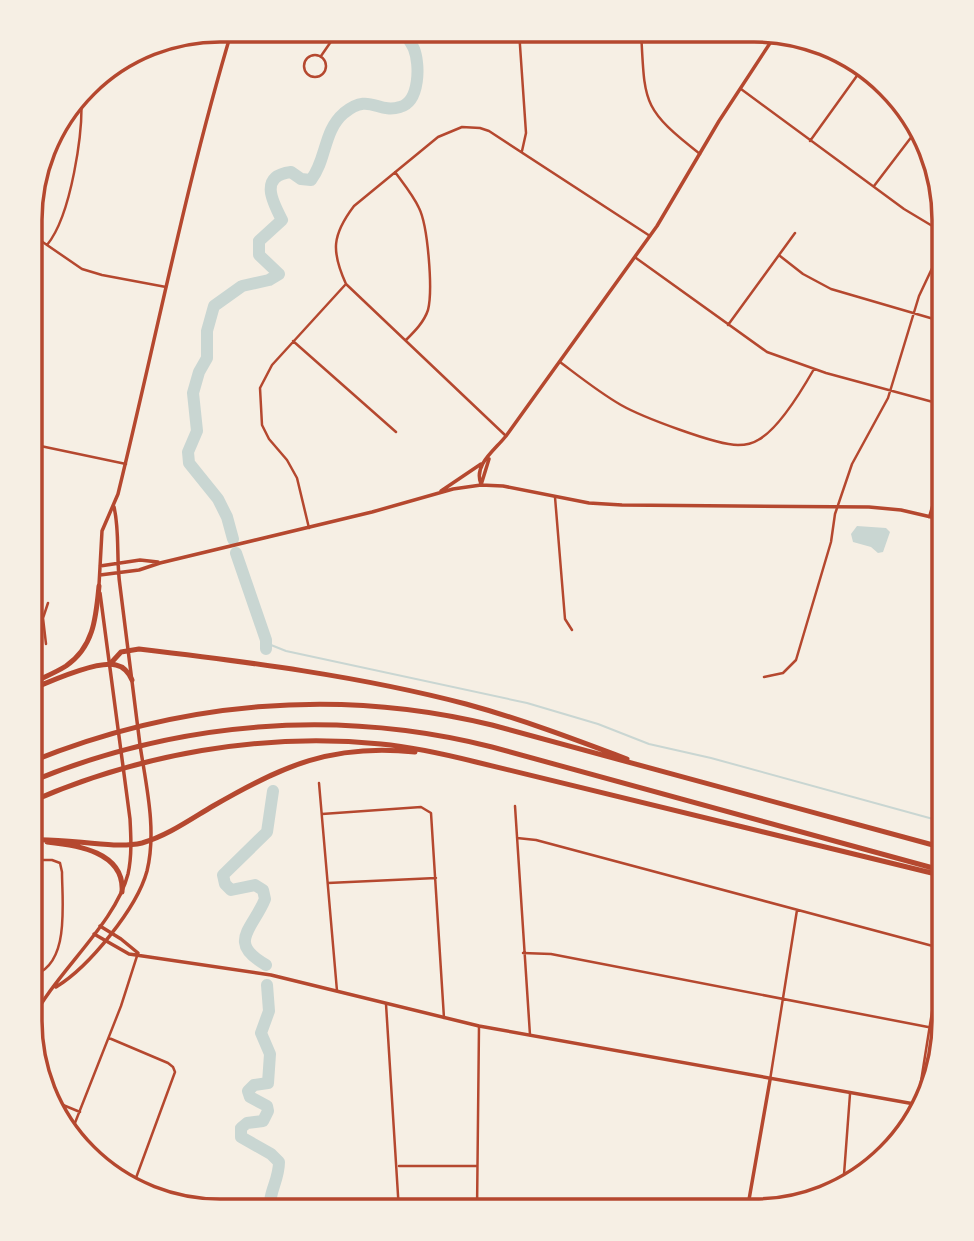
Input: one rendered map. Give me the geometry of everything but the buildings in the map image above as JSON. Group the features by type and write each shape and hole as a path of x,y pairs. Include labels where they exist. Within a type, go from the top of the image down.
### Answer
{"highway":[{"path":"42,678 64,667 82,650 94,626 99,586"},
{"path":"110,664 117,654 139,649 273,665 448,700 534,725 663,772"},
{"path":"42,685 66,675 110,664 123,668 132,680"},
{"path":"42,758 91,740 176,718 253,706 328,704 392,708 467,720 932,845"},
{"path":"42,777 91,759 190,734 291,724 380,727 492,747 932,868"},
{"path":"42,797 83,781 195,752 260,743 372,743 464,759 932,873"},
{"path":"42,840 131,845 151,840 269,775 322,757 385,750 464,759"},
{"path":"42,842 66,845 104,857 118,871 122,892"}],"street":[{"path":"42,1004 122,892 129,870 131,845 128,796 99,586 103,526 114,507 126,464 203,130 229,42"},
{"path":"321,57 331,42"},
{"path":"520,42 526,133 522,151"},
{"path":"642,42 644,88 649,104 664,124 700,154"},
{"path":"438,493 489,457 506,436 636,258 770,43"},
{"path":"311,55 321,57 326,63 324,73 317,77 309,76 303,67 305,60 311,55"},
{"path":"810,141 857,75"},
{"path":"740,88 932,226"},
{"path":"47,245 58,229 69,188 80,140 82,109"},
{"path":"506,436 346,284 335,248 338,231 354,206 438,137 462,127 472,127 489,131 522,151 650,236"},
{"path":"874,186 911,137"},
{"path":"395,172 419,206 427,249 428,309 420,326 406,340"},
{"path":"728,325 795,233"},
{"path":"42,242 71,263 92,272 166,287"},
{"path":"780,256 803,274 831,289 932,319"},
{"path":"636,258 767,352 814,369 932,402"},
{"path":"764,677 783,673 796,660 857,452 885,405 924,282 932,266"},
{"path":"309,528 297,478 265,433 260,408 260,388 265,376 293,341 346,284"},
{"path":"293,341 396,432"},
{"path":"560,362 632,411 708,438 740,445 755,442 767,434 814,369"},
{"path":"42,446 126,464"},
{"path":"481,485 489,457"},
{"path":"481,485 478,476 482,462"},
{"path":"99,575 144,569 438,493 481,485 622,505 839,506 885,508 932,517"},
{"path":"555,497 565,619 572,630"},
{"path":"929,516 932,506"},
{"path":"54,988 72,974 105,940 128,911 140,890 148,867 151,840 147,792 118,573 114,507"},
{"path":"99,566 146,560 160,563"},
{"path":"46,644 43,618 48,603"},
{"path":"319,783 337,991"},
{"path":"515,806 530,1035"},
{"path":"322,814 426,808 433,817 444,1018"},
{"path":"517,838 536,840 932,946"},
{"path":"42,860 60,863 62,872 62,930 59,947 49,966 42,972"},
{"path":"328,883 436,878"},
{"path":"749,1199 797,910"},
{"path":"99,926 138,953"},
{"path":"94,934 126,953 271,975 479,1026 912,1104"},
{"path":"75,1123 109,1038 138,953"},
{"path":"523,953 551,954 928,1027"},
{"path":"386,1003 399,1199"},
{"path":"920,1085 932,1006"},
{"path":"477,1199 479,1026"},
{"path":"109,1038 168,1063 175,1070 174,1079 136,1178"},
{"path":"845,1174 849,1094"},
{"path":"64,1105 80,1112"},
{"path":"398,1167 477,1166"}],"shaded area":[{"path":"857,526 886,528 890,532 883,552 878,553 871,547 853,542 851,534"}],"waterway":[{"path":"233,539 227,517 218,499 189,463 188,452 197,431 193,393 199,372 207,358 207,331 214,306 242,286 269,280 279,274 259,255 259,241 282,220 272,198 271,184 275,179 281,174 291,172 301,179 311,180 332,128 337,120 353,107 367,104 392,108 407,104 417,82 417,64 410,42"},
{"path":"236,553 266,640 266,649"},
{"path":"266,643 286,651 527,703 598,724 649,744 711,758 932,819"},
{"path":"266,965 254,957 245,942 249,927 265,899 263,890 255,885 231,890 225,884 223,875 267,832 273,791"},
{"path":"267,985 269,1011 261,1033 270,1054 268,1083 254,1085 248,1091 250,1097 267,1106 268,1111 263,1121 247,1123 241,1128 241,1137 271,1154 279,1162 271,1199"}]}
